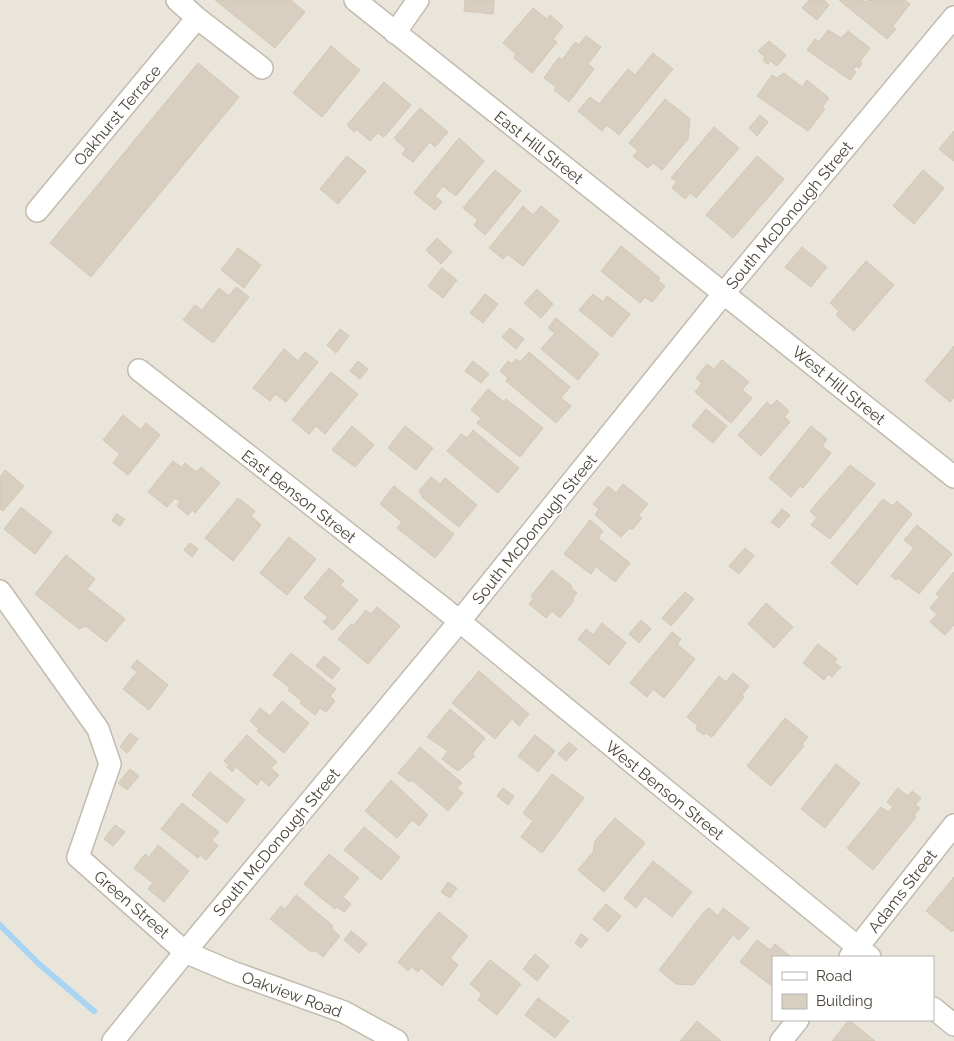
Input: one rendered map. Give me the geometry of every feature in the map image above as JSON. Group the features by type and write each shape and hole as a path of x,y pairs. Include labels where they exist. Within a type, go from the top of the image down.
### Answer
{"street":[{"path":"177,0 197,18 262,68"},
{"name":"East Hill Street","path":"355,0 724,293"},
{"path":"395,33 418,0"},
{"name":"South McDonough Street","path":"114,1041 185,952 460,622 724,293 954,17"},
{"name":"Oakhurst Terrace","path":"37,211 197,18"},
{"name":"West Hill Street","path":"724,293 954,477"},
{"name":"East Benson Street","path":"139,370 460,622"},
{"name":"Green Street","path":"0,591 98,729 110,764 78,857 185,952"},
{"name":"West Benson Street","path":"460,622 859,954"},
{"name":"Adams Street","path":"859,954 954,825"},
{"name":"Oakview Road","path":"185,952 232,972 344,1012 397,1041"},
{"path":"934,1009 954,1025"},
{"path":"781,1041 797,1021"}],"shaded area":[{"path":"0,0 954,0 954,1041 0,1041"}],"building":[{"path":"215,0 291,0 305,12 275,48"},
{"path":"465,0 494,0 493,14 464,11"},
{"path":"809,0 824,0 829,5 817,20 802,8"},
{"path":"839,0 863,0 865,2 867,0 904,0 910,4 892,27 896,29 887,39"},
{"path":"533,8 547,19 550,15 563,26 553,39 557,42 532,73 514,58 516,54 503,43"},
{"path":"828,30 841,38 848,31 870,48 860,61 862,63 859,68 856,66 853,70 856,72 850,80 807,50 815,39 819,42"},
{"path":"586,36 601,47 588,64 594,69 569,102 554,90 556,87 544,78 559,57 562,60 575,42 579,45"},
{"path":"769,41 786,55 777,66 771,61 768,64 763,60 765,57 758,51"},
{"path":"331,46 360,70 322,117 293,93"},
{"path":"653,53 673,69 619,135 607,125 602,131 578,111 590,97 599,104 628,69 635,75"},
{"path":"198,63 239,97 91,277 50,243"},
{"path":"784,73 802,87 807,80 829,98 822,107 825,109 808,131 757,96 772,75 777,78"},
{"path":"384,82 411,105 384,137 378,133 370,141 356,129 354,132 347,125"},
{"path":"665,99 690,119 688,139 662,170 653,163 648,168 633,156 638,151 629,143"},
{"path":"420,108 448,132 435,147 430,142 413,162 402,154 406,149 394,138"},
{"path":"760,115 768,122 757,136 749,128"},
{"path":"714,127 739,148 696,198 690,193 685,199 672,188 677,182 671,178"},
{"path":"954,131 954,161 939,149"},
{"path":"459,138 484,161 456,196 443,186 435,196 442,202 435,210 414,193"},
{"path":"347,156 366,171 338,204 320,189"},
{"path":"757,156 784,179 733,238 706,215"},
{"path":"495,170 521,191 485,235 474,225 478,220 463,208"},
{"path":"923,170 944,188 914,224 893,206"},
{"path":"523,206 533,215 541,206 559,221 523,266 507,254 503,259 489,248"},
{"path":"437,238 452,252 441,264 426,250"},
{"path":"621,246 660,278 658,281 665,286 652,302 645,297 640,303 601,271"},
{"path":"802,247 827,267 811,287 785,267"},
{"path":"238,248 261,265 244,288 221,270"},
{"path":"866,261 894,285 854,331 836,315 839,311 830,303"},
{"path":"442,268 457,280 443,298 428,286"},
{"path":"236,287 249,297 213,343 183,320 195,305 202,310 219,288 229,296"},
{"path":"537,289 553,304 541,318 524,303"},
{"path":"485,294 498,304 483,323 470,313"},
{"path":"593,294 603,302 607,296 630,314 612,337 579,310"},
{"path":"556,318 599,354 578,380 541,349 555,333 548,328"},
{"path":"510,328 524,339 516,349 502,337"},
{"path":"340,329 349,336 336,353 327,345"},
{"path":"954,346 954,397 950,402 925,381"},
{"path":"284,349 298,361 305,352 318,362 286,402 275,394 270,401 253,388"},
{"path":"529,352 570,387 561,398 571,406 556,423 506,381 508,378 500,371 508,361 512,364 516,359 520,362"},
{"path":"722,360 749,382 742,390 752,398 731,423 695,392 702,383 696,378 707,364 714,369"},
{"path":"358,361 368,369 360,379 350,371"},
{"path":"473,361 489,374 481,383 465,371"},
{"path":"331,372 358,394 325,434 316,426 309,434 292,420"},
{"path":"488,389 504,402 506,399 543,428 520,457 477,423 481,418 471,410"},
{"path":"777,400 789,411 784,417 790,422 761,456 738,435 767,402 771,406"},
{"path":"706,409 727,426 713,443 692,426"},
{"path":"123,415 141,430 146,423 160,435 128,475 113,463 120,454 103,440"},
{"path":"352,426 374,445 355,467 332,450"},
{"path":"405,426 433,448 416,470 388,448"},
{"path":"811,426 827,439 822,446 831,453 803,488 800,486 791,497 769,478"},
{"path":"473,430 519,468 498,493 447,451 461,434 467,438"},
{"path":"173,461 181,467 185,463 196,472 201,467 220,483 195,513 193,510 188,515 177,506 180,502 175,498 167,507 148,492"},
{"path":"850,465 875,484 830,539 811,525 817,518 810,511"},
{"path":"5,470 24,486 3,511 0,509 0,477"},
{"path":"431,477 440,484 445,478 477,505 459,527 423,498 419,491"},
{"path":"623,484 648,504 638,516 642,518 632,530 630,528 621,537 595,515 599,509 593,504 608,486 616,493"},
{"path":"394,486 454,534 435,558 397,528 402,522 380,504"},
{"path":"238,498 255,511 251,516 261,525 233,561 205,538"},
{"path":"883,499 893,506 897,501 912,514 857,585 831,563"},
{"path":"21,507 52,532 35,554 4,529"},
{"path":"782,509 790,515 779,528 771,522"},
{"path":"116,514 125,519 120,526 112,521"},
{"path":"590,520 603,531 598,538 630,563 615,582 596,567 591,574 564,554"},
{"path":"917,525 952,554 919,594 898,578 896,580 891,576 914,548 904,540"},
{"path":"289,537 316,559 287,595 260,573"},
{"path":"190,543 198,549 192,557 184,550"},
{"path":"745,548 754,556 739,574 729,566"},
{"path":"66,555 95,579 87,589 125,619 106,642 86,626 79,629 35,594"},
{"path":"329,568 344,581 340,585 358,600 333,630 323,622 328,617 304,598"},
{"path":"552,570 572,586 571,588 577,593 560,618 552,611 546,618 529,604 534,598 531,596"},
{"path":"954,572 954,625 945,635 930,622 937,614 930,608 939,597 936,594"},
{"path":"685,592 694,599 671,626 662,618"},
{"path":"766,603 793,627 774,648 748,624"},
{"path":"377,607 400,626 368,664 338,639 351,624 353,626 366,610 371,614"},
{"path":"641,620 651,629 639,643 629,634"},
{"path":"602,623 626,643 609,665 578,639 586,629 593,635"},
{"path":"672,632 681,639 677,644 695,659 664,698 653,689 647,697 630,683"},
{"path":"818,644 837,659 834,662 841,667 832,677 828,674 824,680 803,663"},
{"path":"291,653 336,689 330,696 335,701 326,712 320,708 315,715 300,703 302,701 288,690 290,688 273,675"},
{"path":"324,656 340,669 332,679 316,666"},
{"path":"137,660 168,685 149,710 123,689 137,672 131,667"},
{"path":"479,671 529,714 519,726 512,719 495,739 452,703"},
{"path":"733,673 749,686 742,695 744,697 712,737 706,733 704,735 696,729 698,726 687,717 719,676 726,682"},
{"path":"282,701 309,723 284,753 257,731 259,729 250,721 260,708 270,716"},
{"path":"450,709 485,738 472,754 475,756 458,771 442,759 448,751 427,737"},
{"path":"785,718 808,737 802,744 804,746 771,786 747,766"},
{"path":"130,733 138,739 127,753 120,747"},
{"path":"247,735 277,762 271,768 279,775 269,786 261,779 257,785 236,767 232,772 227,767 229,765 224,761"},
{"path":"535,735 555,751 538,772 518,756"},
{"path":"569,742 577,749 566,761 558,754"},
{"path":"420,747 462,783 457,788 463,793 448,811 412,780 410,782 398,773"},
{"path":"836,764 860,783 825,828 801,809"},
{"path":"130,769 139,776 127,790 118,783"},
{"path":"210,772 245,800 227,823 192,795"},
{"path":"552,774 584,798 542,853 521,837 533,821 523,813"},
{"path":"391,780 428,815 419,826 412,820 397,838 365,811"},
{"path":"503,788 514,796 508,805 497,796"},
{"path":"898,788 908,796 912,791 921,798 915,805 920,808 914,815 916,817 873,870 847,848 881,807 888,812 893,807 887,802"},
{"path":"182,803 219,832 212,840 218,846 206,860 200,855 198,858 161,829"},
{"path":"615,818 645,843 604,892 578,870 593,852 595,841"},
{"path":"115,825 125,832 113,846 104,839"},
{"path":"364,827 400,857 381,880 344,850"},
{"path":"158,845 189,871 164,902 148,889 153,883 134,868 145,854 149,857"},
{"path":"329,854 359,878 343,897 351,904 344,912 337,907 335,909 304,884"},
{"path":"653,861 692,892 672,917 645,896 636,908 624,898"},
{"path":"954,877 954,930 952,932 926,911"},
{"path":"448,882 457,888 450,898 441,892"},
{"path":"296,895 332,925 333,930 340,936 323,957 316,951 310,951 270,919 281,906 285,909"},
{"path":"606,904 621,916 608,932 593,919"},
{"path":"709,908 718,916 723,908 749,928 739,940 733,935 693,985 676,984 659,970"},
{"path":"439,912 468,936 450,958 458,965 442,986 421,968 418,972 412,967 408,971 398,962"},
{"path":"351,931 367,944 359,953 344,940"},
{"path":"581,934 588,939 581,948 575,943"},
{"path":"757,940 770,950 775,944 790,956 772,956 772,986 740,962"},
{"path":"535,954 549,966 537,981 523,969"},
{"path":"490,960 521,984 497,1015 478,1000 482,994 470,984"},
{"path":"538,998 569,1021 555,1038 525,1015"},
{"path":"697,1021 721,1041 680,1041"},
{"path":"848,1021 850,1021 875,1041 832,1041"}],"waterway":[{"path":"0,925 39,964 94,1011"}]}
